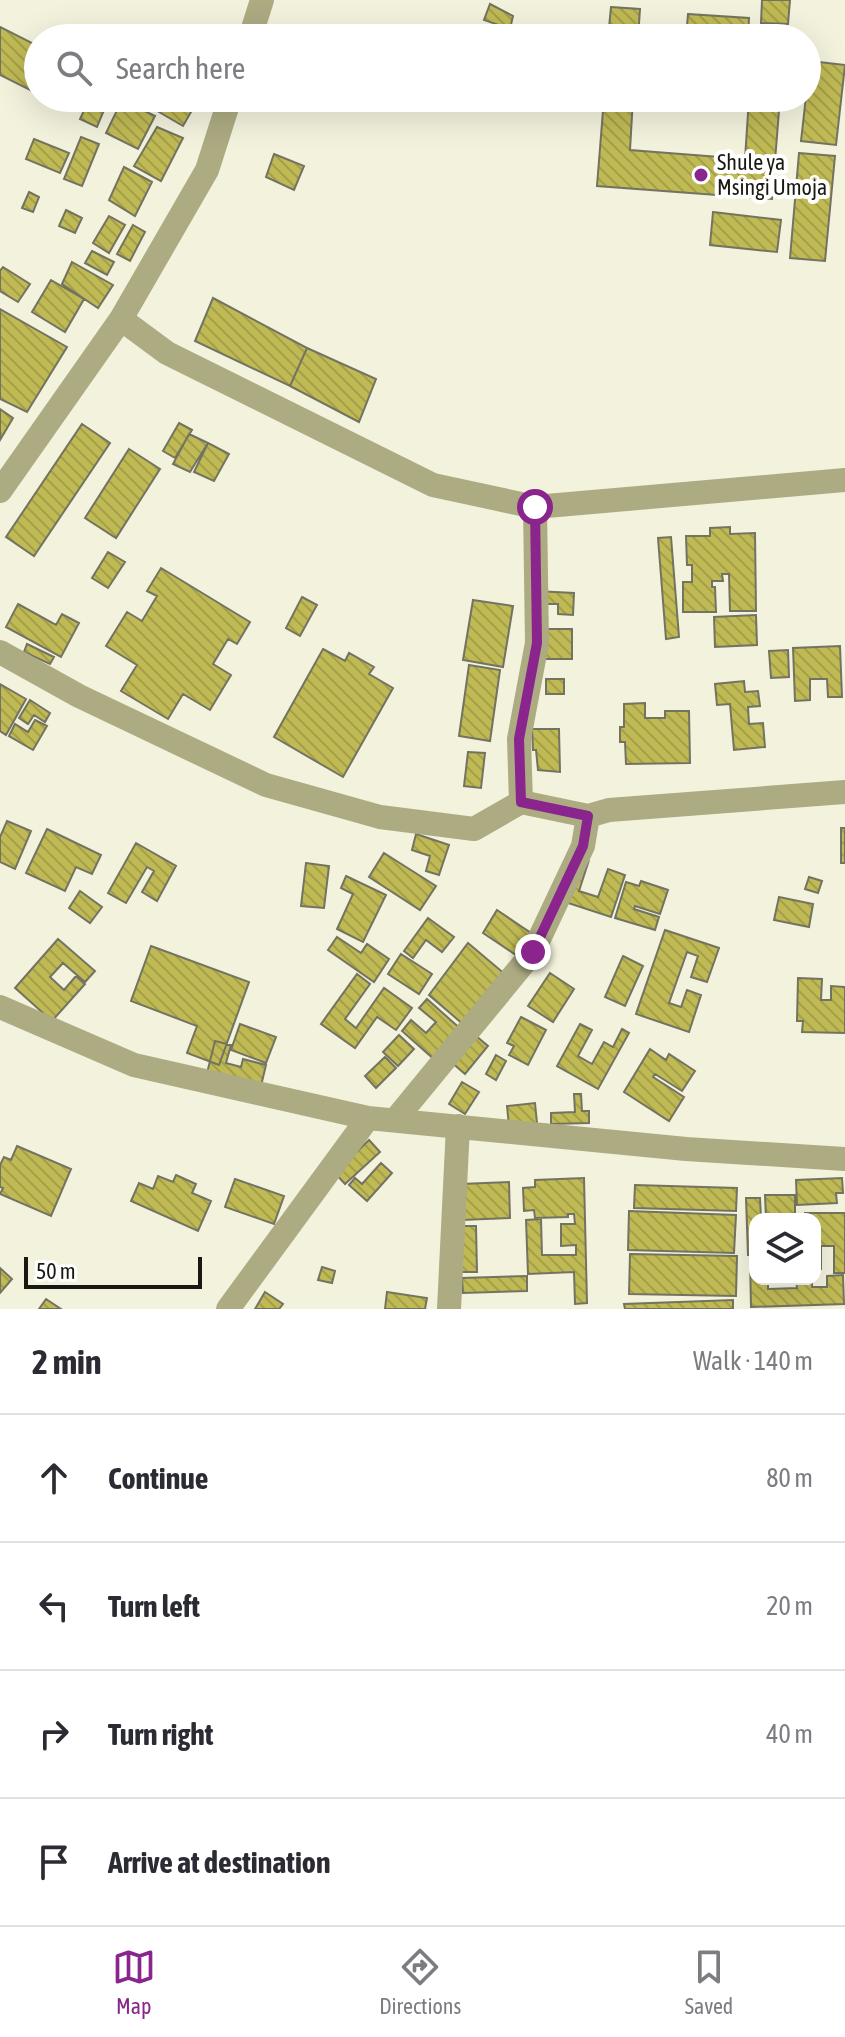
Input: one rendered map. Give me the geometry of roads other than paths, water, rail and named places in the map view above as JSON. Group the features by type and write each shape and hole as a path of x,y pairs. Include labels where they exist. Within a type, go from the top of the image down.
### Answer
{"street":[{"path":"254,24 262,0"},
{"path":"0,491 121,319 207,170 226,112"},
{"path":"121,319 167,353 433,485 535,507 845,480"},
{"path":"521,802 519,739 537,643 535,507"},
{"path":"0,652 79,696 266,785 380,817 474,829 521,802 588,816 609,810 845,792"},
{"path":"395,1120 533,952 583,846 588,816"},
{"path":"0,1007 134,1065 368,1118 686,1149 845,1159"},
{"path":"228,1309 368,1118"},
{"path":"449,1309 458,1126"}],"place":[{"name":"Shule ya Msingi Umoja","path":"701,175"}]}
